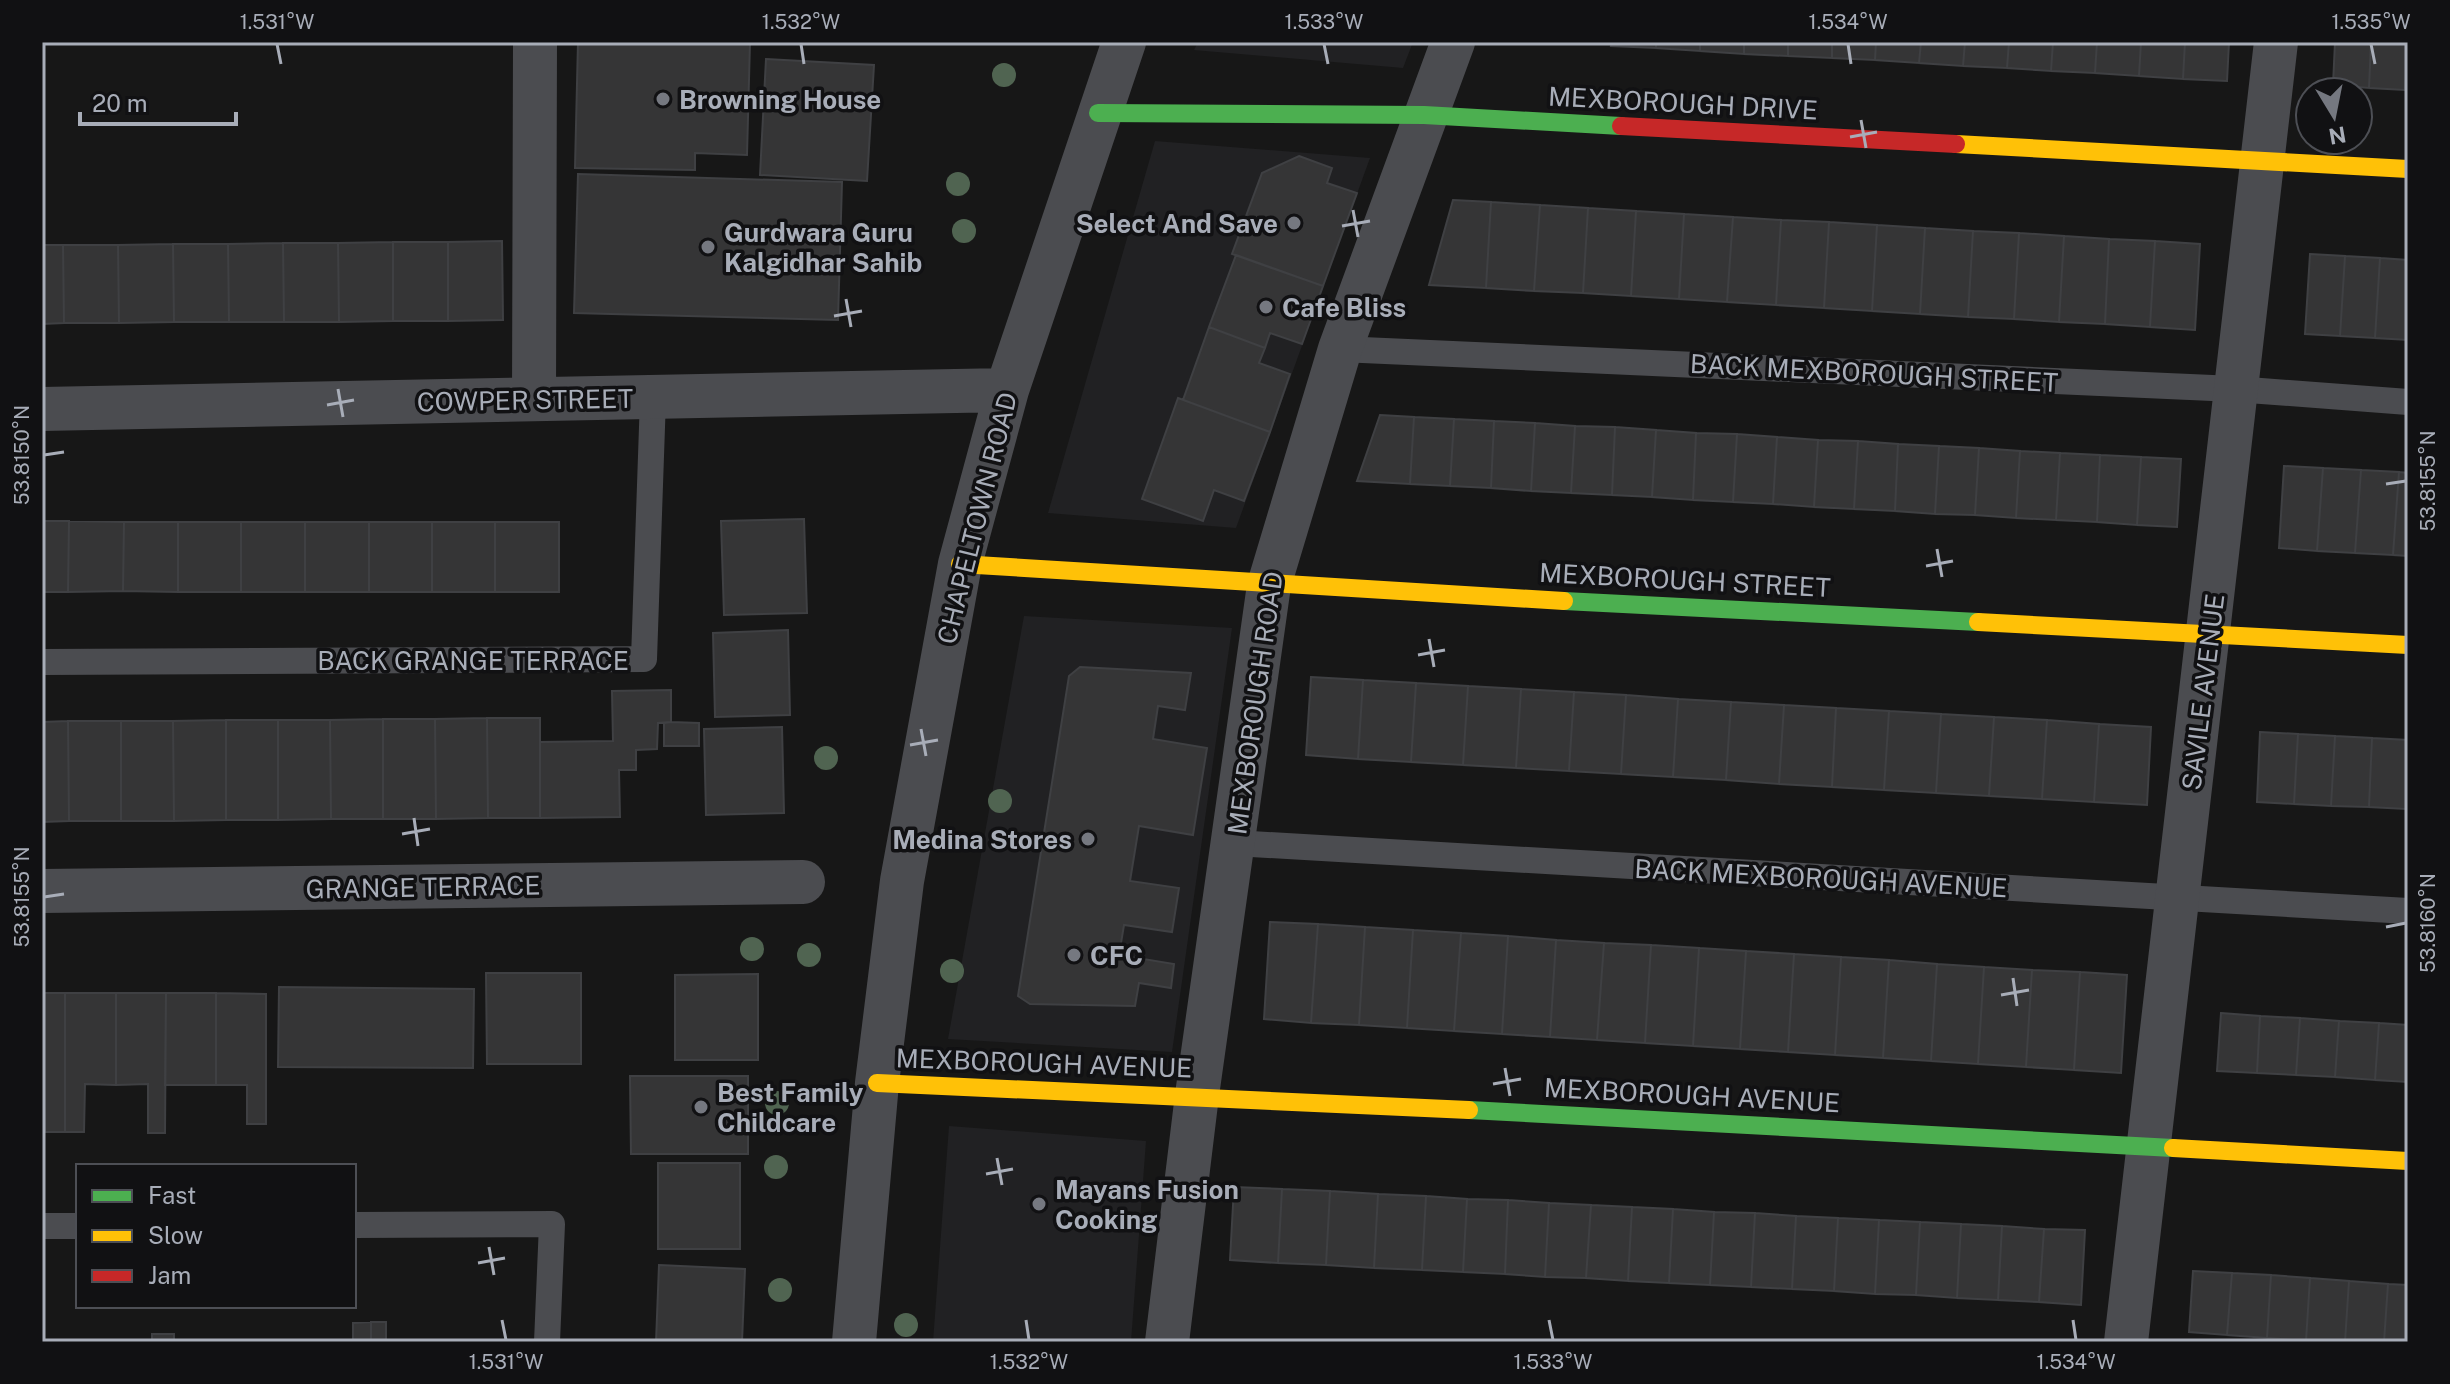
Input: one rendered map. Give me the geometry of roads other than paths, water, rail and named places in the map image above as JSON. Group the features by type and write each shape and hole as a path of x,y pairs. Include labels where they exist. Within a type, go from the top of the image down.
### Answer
{"street":[{"path":"534,399 535,42"},
{"name":"CHAPELTOWN ROAD","path":"854,1342 877,1083 902,881 960,564 1007,390 1124,42"},
{"name":"MEXBOROUGH ROAD","path":"1167,1342 1197,1095 1269,585 1340,349 1453,42"},
{"name":"SAVILE AVENUE","path":"2126,1342 2276,42"},
{"name":"MEXBOROUGH DRIVE","path":"1098,113 1424,115 2408,169"},
{"name":"COWPER STREET","path":"42,409 1007,390"},
{"name":"MEXBOROUGH STREET","path":"960,564 1269,585 2408,645"},
{"name":"GRANGE TERRACE","path":"42,891 803,882"},
{"name":"MEXBOROUGH AVENUE","path":"877,1083 1197,1095 2408,1161"}],"lane":[{"name":"BACK MEXBOROUGH STREET","path":"1340,349 2235,389 2408,402"},
{"name":"BACK GRANGE TERRACE","path":"42,662 644,659 653,398"},
{"name":"BACK MEXBOROUGH AVENUE","path":"1234,843 2408,911"},
{"path":"356,1225 552,1224 547,1342"},
{"path":"42,1226 76,1226"}],"place":[{"name":"Browning House","path":"663,99"},
{"name":"Select And Save","path":"1294,223"},
{"name":"Gurdwara Guru Kalgidhar Sahib","path":"708,247"},
{"name":"Cafe Bliss","path":"1266,307"},
{"name":"Medina Stores","path":"1088,839"},
{"name":"CFC","path":"1074,955"},
{"name":"Best Family Childcare","path":"701,1107"},
{"name":"Mayans Fusion Cooking","path":"1039,1204"}]}
